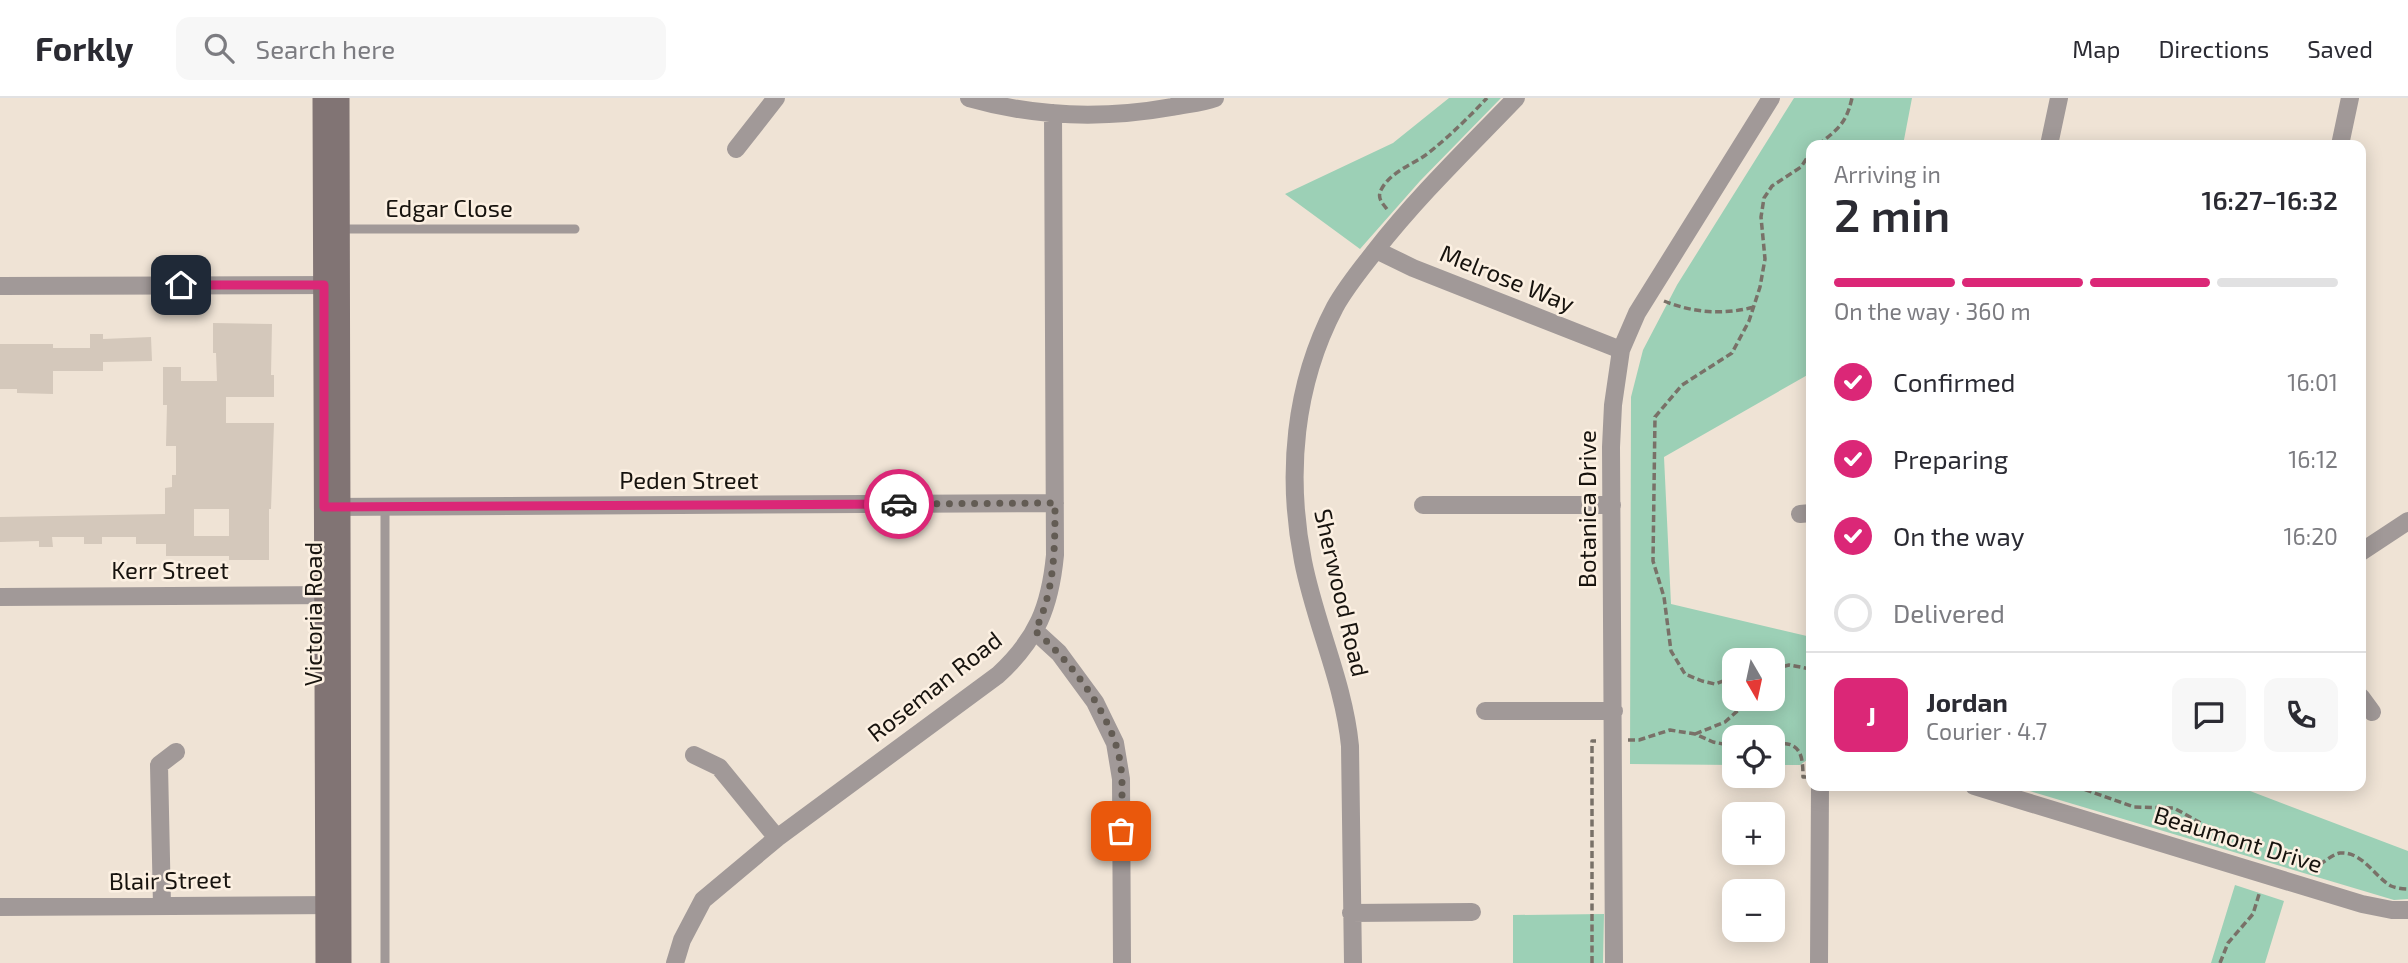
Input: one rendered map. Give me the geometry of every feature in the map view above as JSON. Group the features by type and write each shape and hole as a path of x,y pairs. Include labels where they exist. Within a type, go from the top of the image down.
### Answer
{"main road":[{"name":"Victoria Road","path":"323,98 332,285 333,905 326,963"},
{"name":"Victoria Road","path":"331,229 338,98"},
{"name":"Victoria Road","path":"333,905 341,963"}],"street":[{"path":"736,149 776,98"},
{"path":"968,98 1000,107 1090,115 1142,112 1215,98"},
{"name":"Sherwood Road","path":"1353,963 1349,730 1303,562 1295,507 1294,457 1301,406 1312,361 1335,306 1398,221 1516,98"},
{"name":"Botanica Drive","path":"1614,963 1613,415 1621,350 1648,292 1771,98"},
{"path":"2050,140 2059,98"},
{"path":"2341,140 2350,98"},
{"name":"Roseman Road","path":"675,963 682,940 703,900 777,838 998,675 1025,647 1035,631 1048,601 1053,576 1054,113"},
{"name":"Melrose Way","path":"1376,250 1413,268 1621,350"},
{"path":"0,286 332,285"},
{"name":"Peden Street","path":"332,507 1055,503"},
{"path":"1423,505 1612,505"},
{"path":"2366,549 2408,522"},
{"name":"Kerr Street","path":"0,597 333,594"},
{"path":"1035,631 1059,653 1095,702 1115,743 1121,779 1122,963"},
{"path":"2366,704 2372,712"},
{"path":"1485,711 1614,711"},
{"path":"162,906 159,765 176,752"},
{"path":"694,755 719,767 777,838"},
{"path":"1819,963 1820,791"},
{"name":"Beaumont Drive","path":"1991,791 2362,904 2408,910"},
{"name":"Blair Street","path":"0,907 333,905"},
{"path":"1351,913 1472,912"}],"lane":[{"name":"Edgar Close","path":"331,229 575,229"},
{"path":"385,507 385,963"}],"path":[{"path":"1398,221 1380,201 1381,188 1393,176 1426,155 1487,98"},
{"path":"1824,140 1848,116 1852,98"},
{"path":"1722,681 1715,684 1685,674 1671,651 1664,597 1653,561 1655,417 1682,385 1732,353 1754,307 1765,259 1760,217 1764,198 1772,186 1801,167 1806,160"},
{"path":"1648,292 1676,306 1694,311 1736,312 1754,307"},
{"path":"1785,666 1806,668"},
{"path":"1695,734 1725,722 1737,711"},
{"path":"1592,963 1592,741 1639,740 1670,730 1695,734 1722,744"},
{"path":"1785,742 1795,746 1803,757 1803,777 1806,777"},
{"path":"2089,791 2134,807 2174,808 2224,836 2240,854"},
{"path":"2308,870 2319,867 2337,853 2348,854 2364,862 2392,886 2408,889"},
{"path":"2220,963 2228,943 2253,914 2266,874"}],"green space":[{"path":"1449,98 1501,98 1420,181 1360,249 1285,194 1393,143"},
{"path":"1794,98 1912,98 1904,140 1806,140 1806,376 1664,457 1671,604 1806,636 1806,761 1800,765 1785,765 1785,725 1722,725 1722,765 1630,764 1631,397 1643,350 1677,285"},
{"path":"2030,791 2250,791 2408,851 2408,899 2394,900"},
{"path":"2235,885 2284,901 2265,963 2211,963"},
{"path":"1604,914 1603,963 1513,963 1513,915"}],"building":[{"path":"213,323 272,324 271,375 274,375 274,397 226,397 226,423 274,423 269,560 229,560 229,556 166,556 166,544 136,544 136,537 102,537 102,544 84,544 84,537 52,537 53,547 39,547 39,541 0,542 0,517 165,514 165,488 172,487 172,475 176,475 176,446 166,446 167,405 163,405 163,367 181,367 181,381 217,381 216,353 213,353","holes":["194,509 229,509 229,536 194,536"]},
{"path":"90,334 103,334 103,339 151,337 152,361 103,362 103,371 53,371 53,394 17,393 17,389 0,389 0,344 53,344 53,348 90,348"}],"way so far":[{"path":"899,504 1055,503 1053,576 1048,601 1035,631 1059,653 1108,724 1120,761 1121,831"}],"route":[{"path":"181,285 324,285 324,507 899,504"}]}
